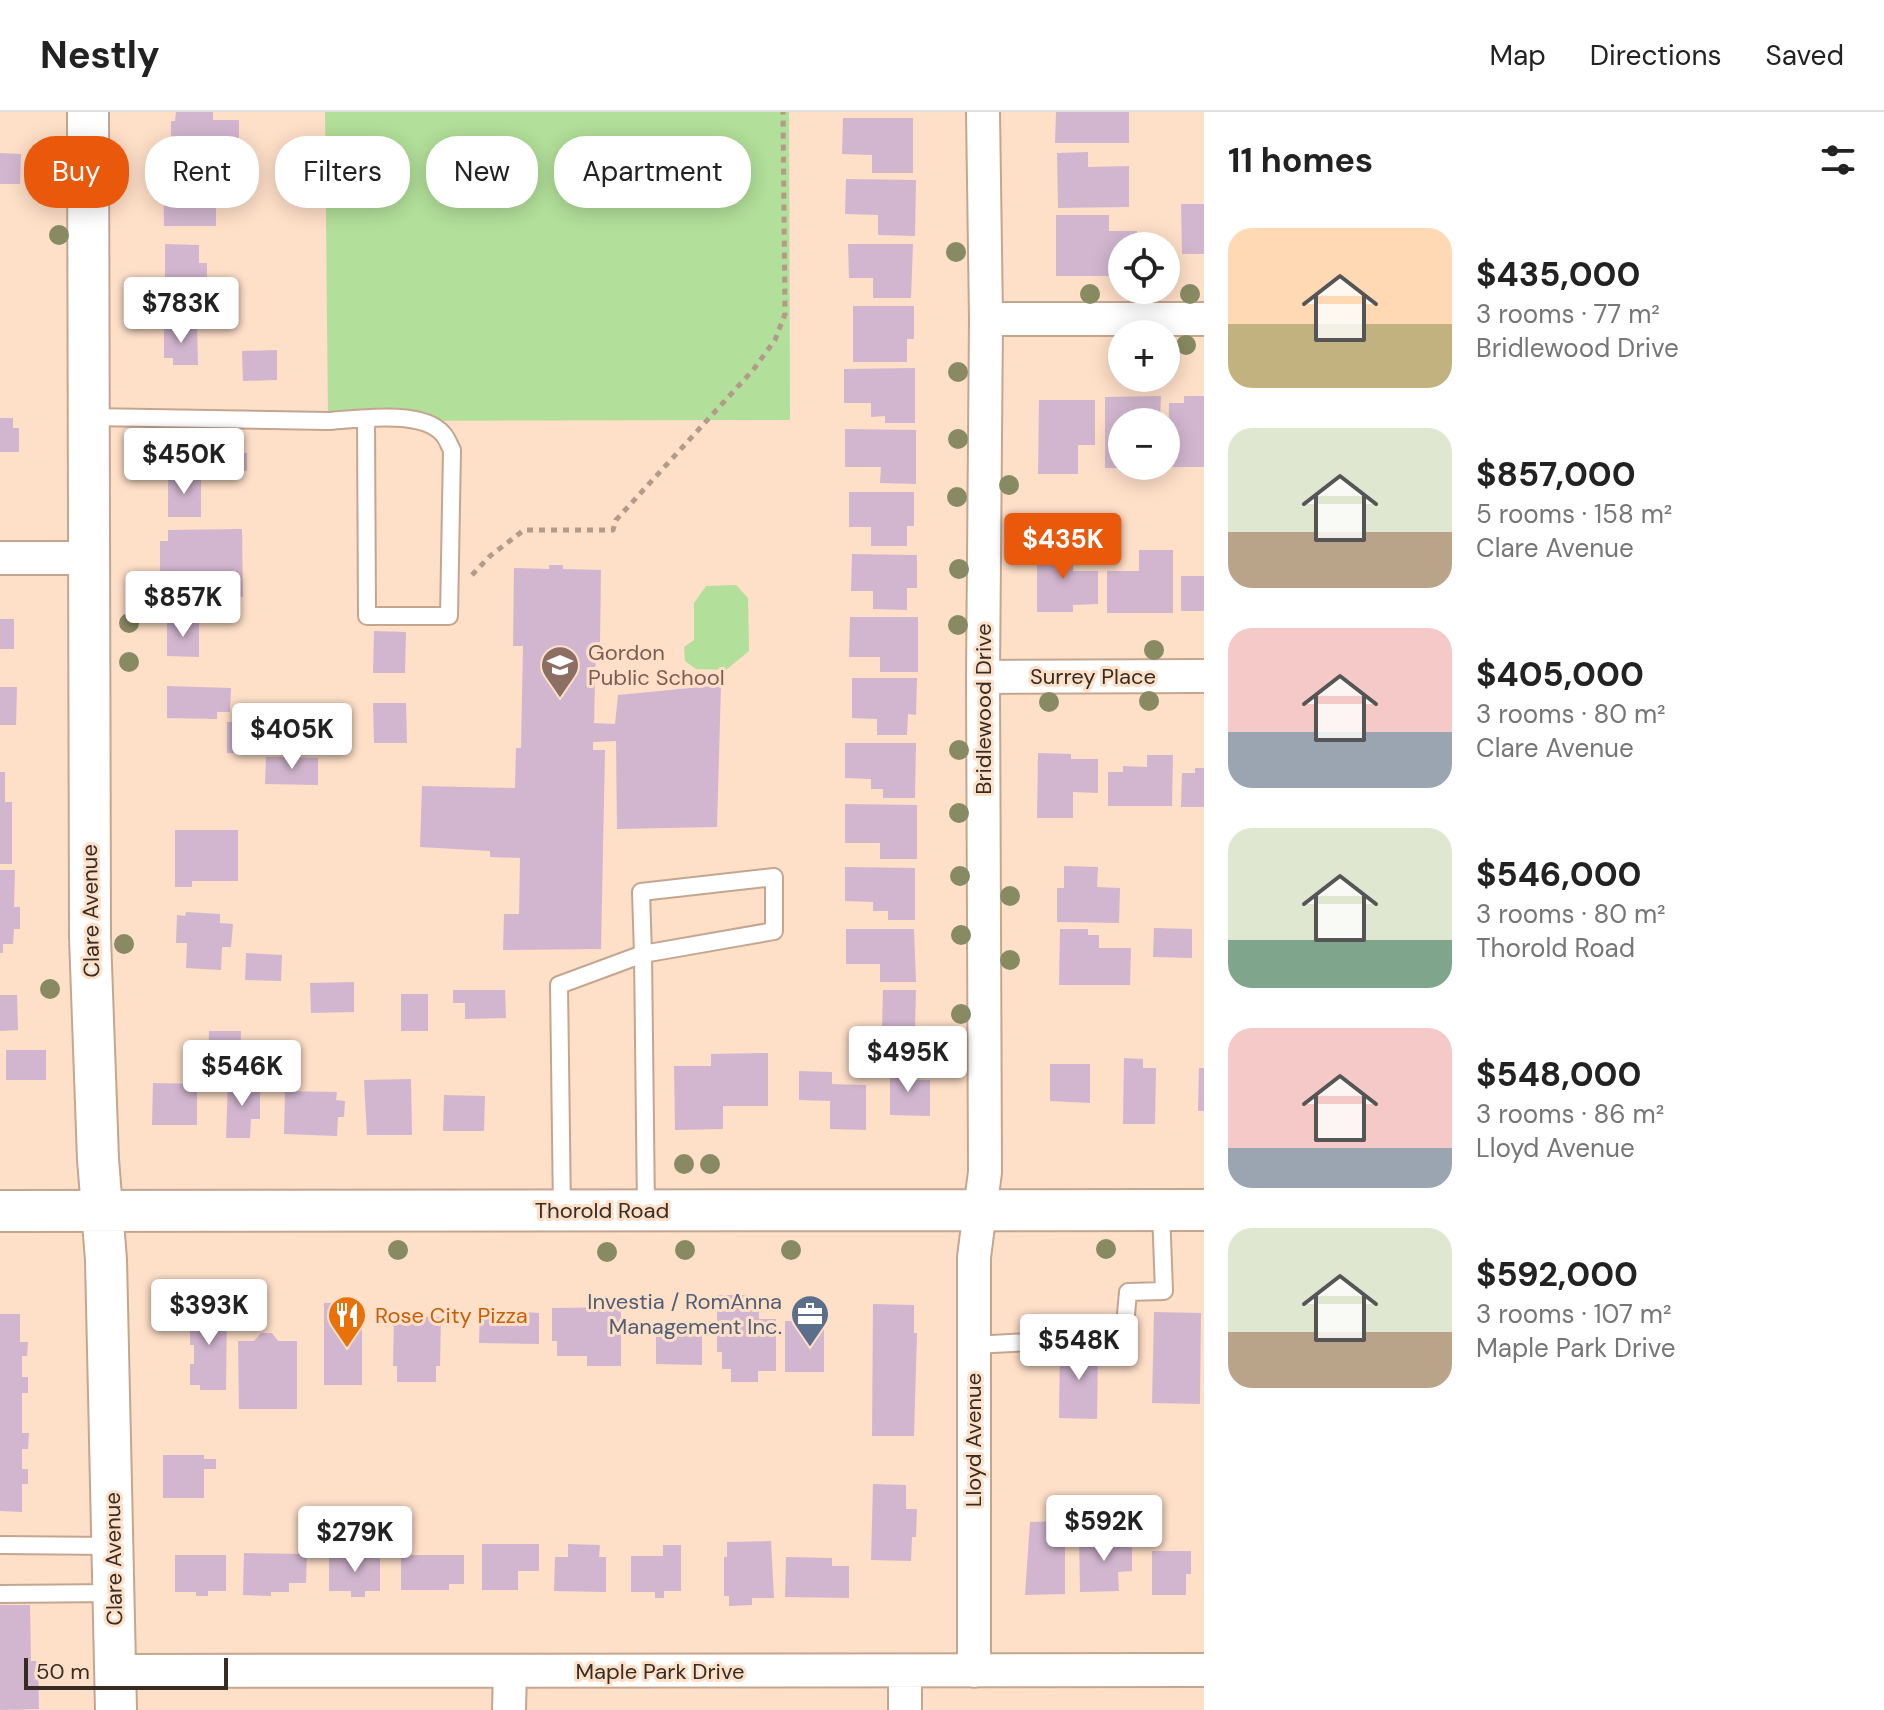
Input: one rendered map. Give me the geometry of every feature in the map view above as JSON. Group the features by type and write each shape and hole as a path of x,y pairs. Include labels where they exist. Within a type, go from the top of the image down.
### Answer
{"street":[{"name":"Clare Avenue","path":"88,112 90,937 98,1159 103,1210 116,1710"},
{"name":"Bridlewood Drive","path":"980,1209 985,1172 983,677 986,319 983,112"},
{"path":"986,319 1204,319"},
{"path":"0,558 87,558"},
{"name":"Surrey Place","path":"983,677 1204,676"},
{"name":"Lloyd Avenue","path":"974,1671 974,1246 980,1209"},
{"name":"Thorold Road","path":"0,1211 1204,1210"},
{"name":"Maple Park Drive","path":"116,1671 1204,1670"},
{"path":"509,1710 510,1671"},
{"path":"905,1671 905,1710"}],"lane":[{"path":"90,417 328,421 366,419 416,419 442,432 452,450 449,616 367,616 366,419"},
{"path":"562,1210 559,985 643,954 774,931 774,877 641,892 643,954 646,1210"},
{"path":"973,1345 1124,1337 1128,1292 1164,1291 1161,1210"},
{"path":"0,1545 113,1546"},
{"path":"0,1594 115,1593"}],"path":[{"path":"449,599 490,556 524,530 613,530 616,520 753,370 775,340 785,314 783,112"}],"green space":[{"path":"325,112 789,112 790,420 328,421 326,208 410,208 410,136 325,136"},
{"path":"736,585 748,598 749,651 726,670 696,669 685,661 684,647 694,640 694,603 706,586"}],"building":[{"path":"176,112 213,112 213,120 239,120 239,136 171,136 171,121 175,121"},
{"path":"1056,112 1129,112 1129,143 1055,143"},
{"path":"843,118 913,118 913,173 872,173 872,155 842,154"},
{"path":"1088,152 1088,167 1129,166 1129,207 1058,208 1057,153"},
{"path":"0,153 21,154 20,184 0,184"},
{"path":"846,179 916,180 915,236 878,235 878,215 845,214"},
{"path":"1181,204 1204,204 1204,254 1182,254"},
{"path":"164,208 216,208 216,226 164,226"},
{"path":"1056,215 1109,215 1109,231 1137,231 1108,232 1108,276 1056,276"},
{"path":"165,244 199,245 199,263 207,263 207,281 165,280"},
{"path":"848,244 913,244 911,298 873,298 873,278 849,278"},
{"path":"853,306 914,306 914,339 907,339 907,362 853,362"},
{"path":"164,326 197,326 198,365 173,365 173,358 164,358"},
{"path":"277,350 277,380 243,381 242,351"},
{"path":"915,368 915,423 885,423 885,416 871,417 871,403 844,403 844,369"},
{"path":"1161,396 1161,408 1108,408 1108,468 1105,468 1105,397"},
{"path":"1184,396 1204,396 1204,467 1180,467 1180,408 1169,408 1169,403 1184,403"},
{"path":"1039,400 1095,400 1095,445 1078,445 1078,474 1038,474"},
{"path":"0,418 13,418 13,428 19,428 19,452 0,452"},
{"path":"845,429 916,430 916,484 880,483 881,467 845,467"},
{"path":"221,453 247,453 247,471 221,471"},
{"path":"168,476 201,476 201,517 168,517"},
{"path":"849,492 914,492 914,526 907,526 907,546 871,546 871,527 849,527"},
{"path":"242,529 243,597 169,597 169,587 160,587 160,541 168,541 168,530"},
{"path":"1037,546 1073,546 1073,571 1098,571 1098,604 1073,605 1073,612 1037,612"},
{"path":"1139,550 1173,550 1173,613 1107,613 1107,571 1139,571"},
{"path":"852,554 917,555 917,588 907,588 907,610 873,609 873,591 851,591"},
{"path":"549,565 563,565 563,569 601,570 594,723 615,724 618,695 721,685 717,827 617,829 616,741 593,742 593,750 605,750 601,949 503,950 504,914 519,914 520,858 490,857 490,851 420,847 422,786 515,788 516,748 521,748 523,646 513,646 514,568 549,569"},
{"path":"1181,576 1204,576 1204,611 1181,611"},
{"path":"850,617 918,617 918,672 880,672 880,657 849,657"},
{"path":"0,619 14,619 14,649 0,649"},
{"path":"167,622 199,622 199,657 167,656"},
{"path":"374,631 406,632 405,673 373,673"},
{"path":"852,678 917,678 916,715 908,714 907,735 877,735 877,719 852,718"},
{"path":"167,686 231,688 230,712 217,712 217,719 167,718"},
{"path":"0,687 17,687 16,725 0,725"},
{"path":"373,703 406,703 407,743 374,743"},
{"path":"227,722 269,723 268,754 227,753"},
{"path":"845,743 916,743 915,798 883,798 883,789 871,789 871,779 845,778"},
{"path":"1038,753 1071,754 1071,759 1098,759 1098,793 1073,792 1073,818 1037,818"},
{"path":"1147,755 1173,755 1172,806 1108,806 1108,772 1123,772 1123,766 1147,767"},
{"path":"266,757 318,758 318,785 265,784"},
{"path":"1195,768 1204,768 1204,807 1181,807 1182,773 1195,773"},
{"path":"0,772 5,772 5,802 12,802 12,864 0,864"},
{"path":"845,804 917,805 917,859 880,859 880,843 845,843"},
{"path":"175,830 238,830 238,881 192,881 192,887 175,887"},
{"path":"1064,866 1098,867 1097,887 1120,888 1119,923 1057,922 1057,888 1064,888"},
{"path":"845,867 915,868 915,920 888,920 888,911 873,911 873,902 845,901"},
{"path":"0,870 15,870 14,907 20,907 20,929 14,929 13,944 3,944 3,953 0,953"},
{"path":"186,912 220,914 220,923 233,924 231,947 222,947 221,970 186,968 187,943 176,943 177,915 185,916"},
{"path":"1154,928 1192,929 1192,958 1153,957"},
{"path":"846,929 914,929 916,982 880,982 880,964 846,964"},
{"path":"1060,929 1088,929 1088,935 1099,935 1099,948 1131,948 1130,985 1059,985"},
{"path":"246,953 282,955 281,981 245,980"},
{"path":"354,982 354,1012 311,1013 310,983"},
{"path":"453,990 505,990 506,1018 465,1019 465,1003 453,1003"},
{"path":"883,990 916,990 915,1029 882,1029"},
{"path":"401,994 428,994 428,1031 401,1031"},
{"path":"0,995 17,995 18,1030 0,1031"},
{"path":"209,1031 241,1031 240,1065 208,1065"},
{"path":"6,1050 46,1050 46,1080 6,1080"},
{"path":"768,1053 768,1106 723,1106 723,1129 675,1130 674,1066 711,1066 711,1054"},
{"path":"1124,1058 1143,1059 1143,1068 1156,1068 1155,1124 1123,1124"},
{"path":"1050,1064 1090,1064 1090,1103 1050,1101"},
{"path":"890,1065 908,1065 908,1080 930,1080 930,1116 890,1115"},
{"path":"1199,1068 1204,1068 1204,1111 1198,1111"},
{"path":"799,1071 832,1072 832,1084 866,1085 866,1130 830,1129 830,1101 799,1100"},
{"path":"411,1079 412,1135 367,1135 364,1080"},
{"path":"228,1081 260,1082 260,1119 251,1119 250,1138 226,1138"},
{"path":"153,1083 197,1084 197,1125 152,1125"},
{"path":"285,1091 337,1092 336,1100 345,1101 344,1117 338,1117 337,1136 284,1134"},
{"path":"444,1095 485,1096 484,1131 443,1131"},
{"path":"717,1295 746,1295 746,1310 759,1310 759,1319 776,1319 776,1371 758,1371 758,1382 731,1382 731,1369 722,1369 722,1352 717,1352"},
{"path":"324,1303 362,1303 362,1385 324,1385"},
{"path":"873,1304 914,1305 914,1333 917,1333 914,1436 872,1436"},
{"path":"190,1307 227,1307 226,1390 200,1390 200,1385 190,1385 194,1345 190,1345"},
{"path":"621,1307 621,1366 587,1366 587,1356 557,1356 557,1341 552,1341 552,1308"},
{"path":"480,1309 539,1313 539,1344 479,1343"},
{"path":"1154,1312 1201,1313 1200,1404 1152,1403"},
{"path":"0,1314 20,1314 20,1342 28,1342 27,1356 22,1356 22,1377 28,1377 28,1393 22,1393 22,1433 29,1433 28,1449 22,1449 22,1469 28,1469 28,1484 22,1484 22,1512 0,1511"},
{"path":"394,1316 441,1317 440,1366 436,1366 436,1382 397,1382 397,1366 393,1366"},
{"path":"785,1321 824,1321 824,1372 785,1372"},
{"path":"656,1324 702,1324 702,1365 656,1364"},
{"path":"261,1333 272,1333 278,1341 297,1341 297,1409 239,1409 238,1341 254,1341"},
{"path":"1060,1345 1098,1345 1097,1419 1059,1418"},
{"path":"163,1455 204,1455 204,1459 216,1459 216,1469 204,1469 204,1498 163,1498"},
{"path":"873,1484 906,1485 906,1509 917,1509 911,1561 871,1560"},
{"path":"1065,1521 1065,1594 1025,1595 1030,1522"},
{"path":"1079,1539 1132,1539 1132,1571 1118,1572 1119,1591 1080,1592"},
{"path":"771,1541 774,1598 752,1598 752,1605 729,1606 729,1596 724,1596 727,1542"},
{"path":"482,1544 539,1544 539,1571 518,1571 518,1590 482,1590"},
{"path":"568,1544 600,1545 599,1557 606,1557 606,1592 554,1591 555,1557 568,1557"},
{"path":"663,1545 681,1545 681,1591 664,1591 664,1598 655,1598 655,1592 631,1592 631,1556 663,1556"},
{"path":"1152,1551 1191,1551 1191,1574 1186,1574 1186,1595 1152,1595"},
{"path":"244,1553 307,1554 306,1583 289,1583 289,1592 271,1592 271,1596 243,1595"},
{"path":"175,1555 226,1555 226,1591 208,1591 208,1596 196,1596 196,1592 175,1592"},
{"path":"329,1555 380,1555 380,1591 365,1591 365,1597 351,1597 351,1591 329,1591"},
{"path":"401,1555 464,1555 464,1584 449,1584 449,1590 401,1590"},
{"path":"786,1557 832,1558 832,1566 849,1566 849,1598 785,1597"},
{"path":"0,1605 30,1605 31,1661 38,1661 39,1709 0,1710"}],"place":[{"name":"Gordon Public School","path":"560,699"},
{"name":"Investia / RomAnna Management Inc.","path":"810,1348"},
{"name":"Rose City Pizza","path":"347,1349"}]}
